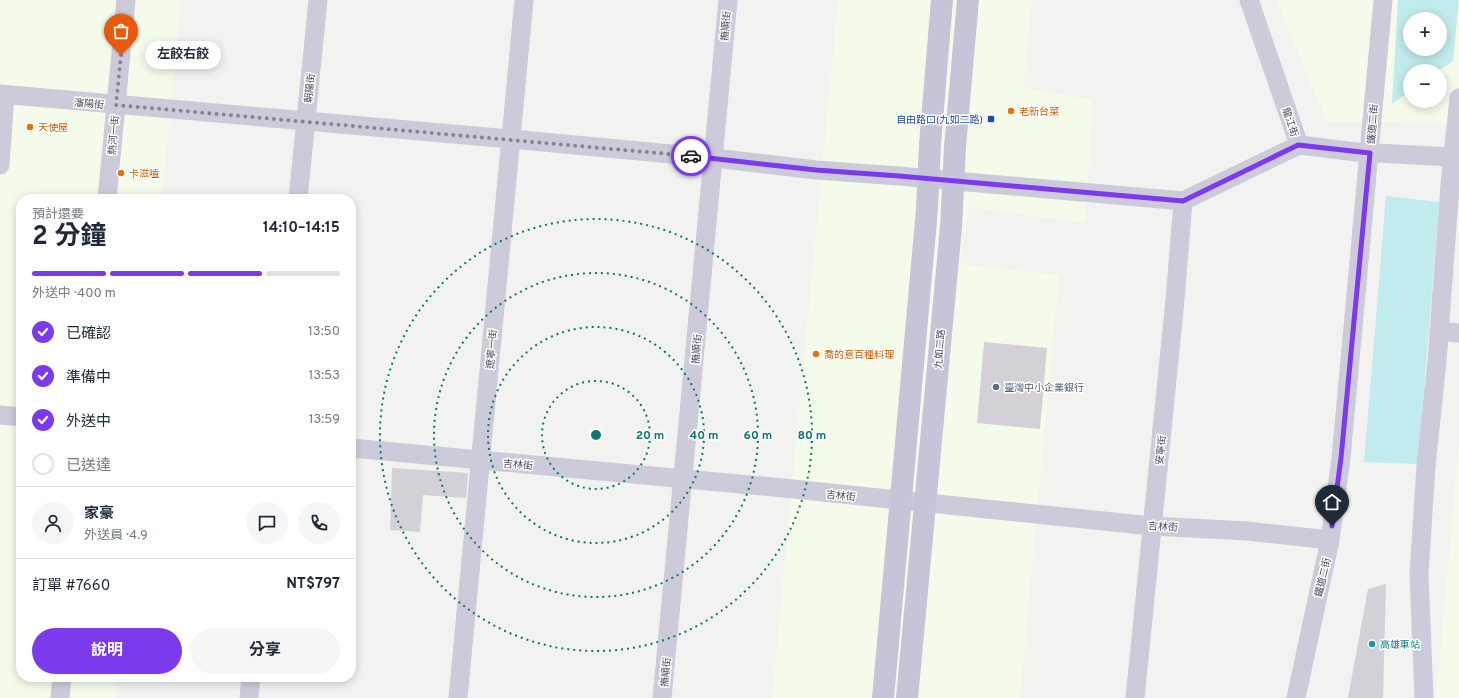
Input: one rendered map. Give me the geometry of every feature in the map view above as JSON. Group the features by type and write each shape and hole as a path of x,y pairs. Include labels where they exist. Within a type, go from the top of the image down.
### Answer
{"street":[{"name":"熱河一街","path":"107,194 126,0"},
{"name":"朝陽街","path":"298,194 318,0"},
{"name":"遼寧一街","path":"458,698 524,0"},
{"name":"撫順街","path":"662,698 684,479 728,0"},
{"path":"883,698 929,178 942,0"},
{"name":"九如二路","path":"907,698 968,0"},
{"name":"龍江街","path":"1183,201 1298,145 1249,0"},
{"name":"鐵道二街","path":"1296,698 1330,540 1342,450 1383,0"},
{"name":"瀋陽街","path":"3,95 511,139 714,158 816,170 929,178 1183,201"},
{"path":"0,165 3,95"},
{"path":"1424,698 1419,574 1426,466 1439,330 1452,157 1459,98"},
{"path":"1298,145 1370,153 1452,157"},
{"name":"安寧街","path":"1135,698 1175,300 1183,201"},
{"path":"1439,330 1459,333"},
{"path":"0,415 16,417"},
{"name":"吉林街","path":"356,448 684,479 1152,526 1247,531 1330,540"},
{"path":"60,698 62,682"},
{"path":"249,698 251,682"}],"shaded area":[{"path":"0,0 181,0 162,194 16,194 16,682 118,682 116,698 0,698"},
{"path":"838,0 1032,0 1023,88 1093,100 1085,223 969,207 960,264 1059,275 1020,698 772,698"},
{"path":"1276,0 1459,0 1459,123 1327,122"},
{"path":"1398,0 1459,0 1453,61 1447,65 1403,64 1403,96 1392,104"},
{"path":"1386,196 1439,202 1418,464 1364,462"},
{"path":"1459,438 1459,698 1436,698 1456,476"}],"building":[{"path":"984,342 1047,348 1040,429 977,423"},
{"path":"392,468 468,473 466,498 423,495 420,532 390,530"},
{"name":"高雄車站","path":"1386,584 1383,698 1348,698 1368,589"}],"way so far":[{"path":"121,55 116,105 691,156"}],"place":[{"name":"左餃右餃","path":"121,55"},
{"name":"老新台菜","path":"1011,111"},
{"name":"自由路口(九如二路)","path":"991,119"},
{"name":"天使屋","path":"30,127"},
{"name":"卡滋嗑","path":"121,173"},
{"name":"喬的意百種料理","path":"816,354"},
{"name":"臺灣中小企業銀行","path":"996,387"},
{"name":"高雄車站","path":"1372,644"}],"route":[{"path":"691,156 816,170 1183,201 1298,145 1370,153 1341,458 1332,526"}]}
